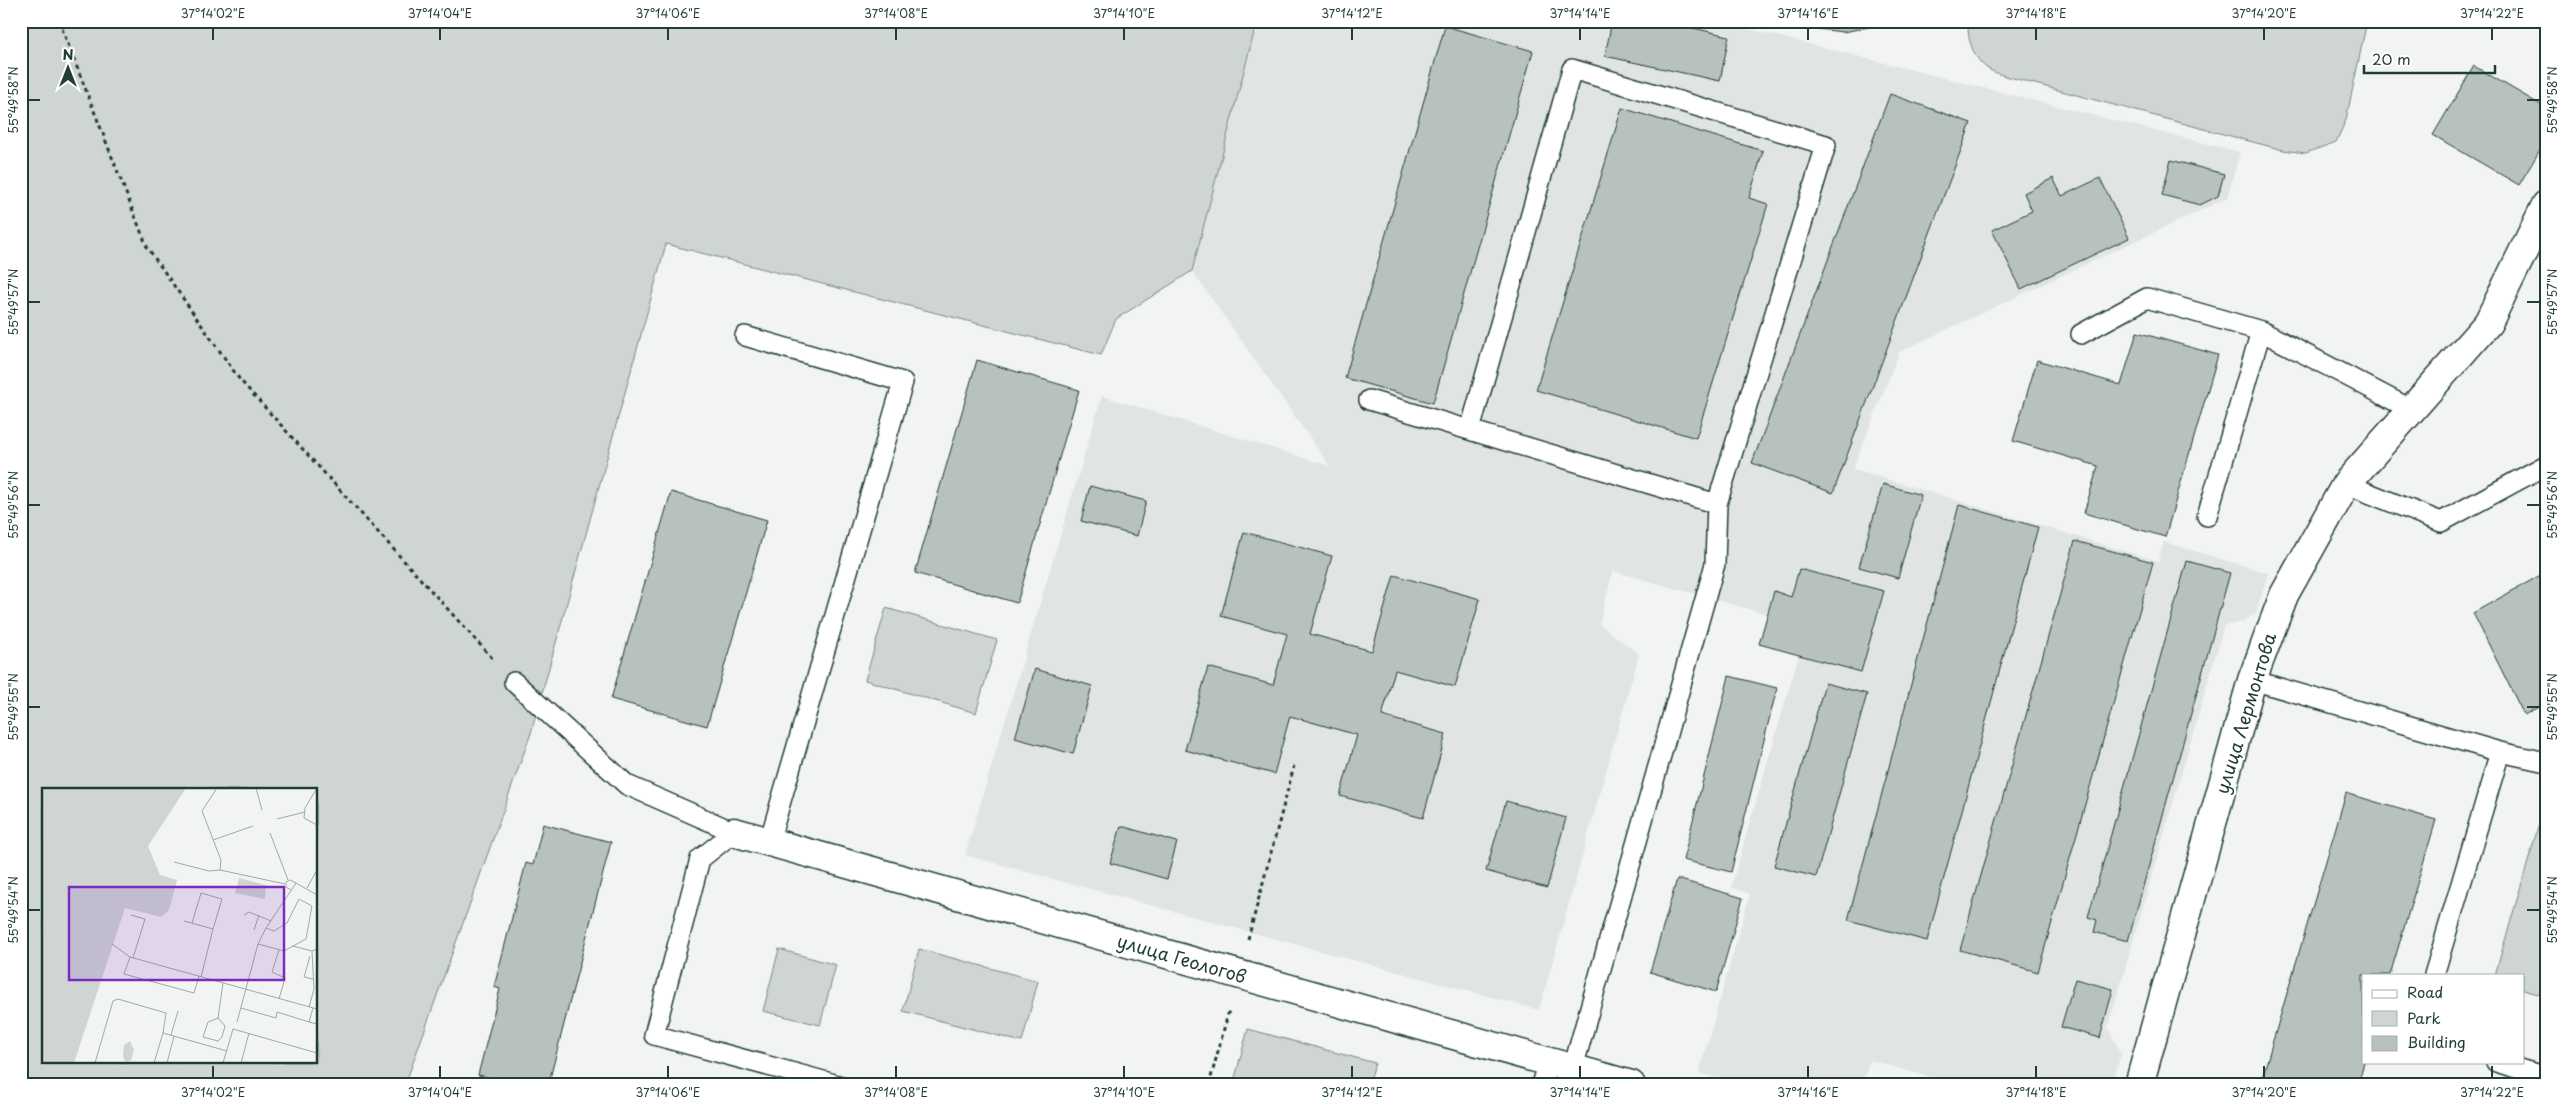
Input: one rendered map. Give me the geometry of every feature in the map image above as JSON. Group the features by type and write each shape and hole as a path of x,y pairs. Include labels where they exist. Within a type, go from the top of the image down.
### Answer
{"street":[{"name":"улица Лермонтова","path":"2139,1085 2252,680 2284,595 2346,484 2488,323 2546,205"},
{"name":"улица Геологов","path":"734,832 1554,1071 1631,1085"}],"lane":[{"path":"1470,430 1572,69 1826,145 1717,504 1715,564 1554,1071"},
{"path":"2081,334 2147,298 2261,331 2412,410"},
{"path":"2207,516 2261,331"},
{"path":"745,336 903,382 769,842"},
{"path":"1369,400 1717,504"},
{"path":"2346,484 2441,522 2546,465"},
{"path":"2252,680 2500,752 2546,762"},
{"path":"514,682 627,785 734,832 700,859 654,1035 838,1085"},
{"path":"2434,974 2500,752"},
{"path":"2503,1064 2546,1077"}],"path":[{"path":"59,21 147,247 240,380 514,682"},
{"path":"1245,948 1294,766"},
{"path":"1209,1085 1229,1009"}],"shaded area":[{"path":"1257,21 1717,21 2240,152 2227,198 1899,352 1853,469 2158,561 2164,542 2268,573 2256,613 2242,622 2224,626 2108,1028 2121,1054 2112,1085 1946,1085 1944,1081 1870,1060 1862,1085 1741,1085 1699,1073 1750,894 1731,887 1799,655 1759,644 1767,614 1613,571 1599,624 1639,654 1539,1010 965,855 1102,396 1330,466 1192,271"}],"green space":[{"path":"21,21 1257,21 1192,271 1116,319 1101,355 666,244 531,733 405,1085 21,1085"},
{"path":"1969,21 2367,21 2346,120 2336,142 2306,153 2283,150 1996,73 1978,59 1968,33"},
{"path":"886,608 997,640 976,713 865,680"},
{"path":"2541,817 2546,818 2546,996 2524,990 2524,974 2495,974"},
{"path":"779,949 836,965 820,1025 763,1011"},
{"path":"919,949 1038,981 1022,1042 903,1011"},
{"path":"1248,1029 1375,1063 1369,1085 1233,1085"}],"building":[{"path":"1612,21 1661,21 1729,36 1720,81 1605,56"},
{"path":"1802,21 1880,21 1869,27 1843,32 1818,29"},
{"path":"1445,26 1533,51 1433,403 1345,378"},
{"path":"2474,66 2546,108 2546,140 2519,185 2433,135"},
{"path":"1890,94 1971,123 1833,493 1752,463"},
{"path":"1622,108 1763,151 1749,198 1768,204 1696,438 1536,390"},
{"path":"2171,160 2224,174 2218,196 2200,205 2162,195"},
{"path":"2053,178 2062,196 2100,178 2129,238 2021,289 1992,230 2032,211 2024,193"},
{"path":"2137,332 2218,355 2165,537 2084,513 2098,466 2013,441 2037,360 2121,385"},
{"path":"977,360 1079,390 1017,603 915,573"},
{"path":"1883,484 1921,495 1898,578 1859,567"},
{"path":"1090,486 1146,501 1137,536 1081,521"},
{"path":"671,492 767,520 707,726 611,699"},
{"path":"1959,505 2038,527 1927,941 1848,920"},
{"path":"1244,532 1332,556 1310,634 1372,651 1394,575 1480,599 1455,687 1395,670 1382,716 1446,734 1423,818 1340,796 1357,735 1290,716 1274,774 1185,750 1208,667 1273,685 1287,634 1221,616"},
{"path":"2075,541 2153,562 2038,972 1960,950"},
{"path":"2187,561 2230,573 2128,941 2094,932 2097,920 2088,917"},
{"path":"1799,569 1884,591 1861,672 1759,644 1774,591 1791,597"},
{"path":"2546,572 2546,703 2524,715 2473,613"},
{"path":"1035,669 1092,686 1073,754 1015,738"},
{"path":"1729,676 1777,688 1731,872 1683,860"},
{"path":"1825,683 1867,694 1816,877 1774,866"},
{"path":"2346,793 2436,820 2390,974 2362,974 2363,1064 2358,1085 2260,1085"},
{"path":"1506,801 1566,818 1547,888 1486,871"},
{"path":"543,824 611,842 549,1082 559,1085 494,1085 496,1079 478,1075 500,989 494,987 526,863 533,865"},
{"path":"1121,826 1177,842 1167,879 1110,863"},
{"path":"1677,879 1743,898 1716,992 1650,972"},
{"path":"2075,979 2113,989 2100,1038 2061,1027"}]}
